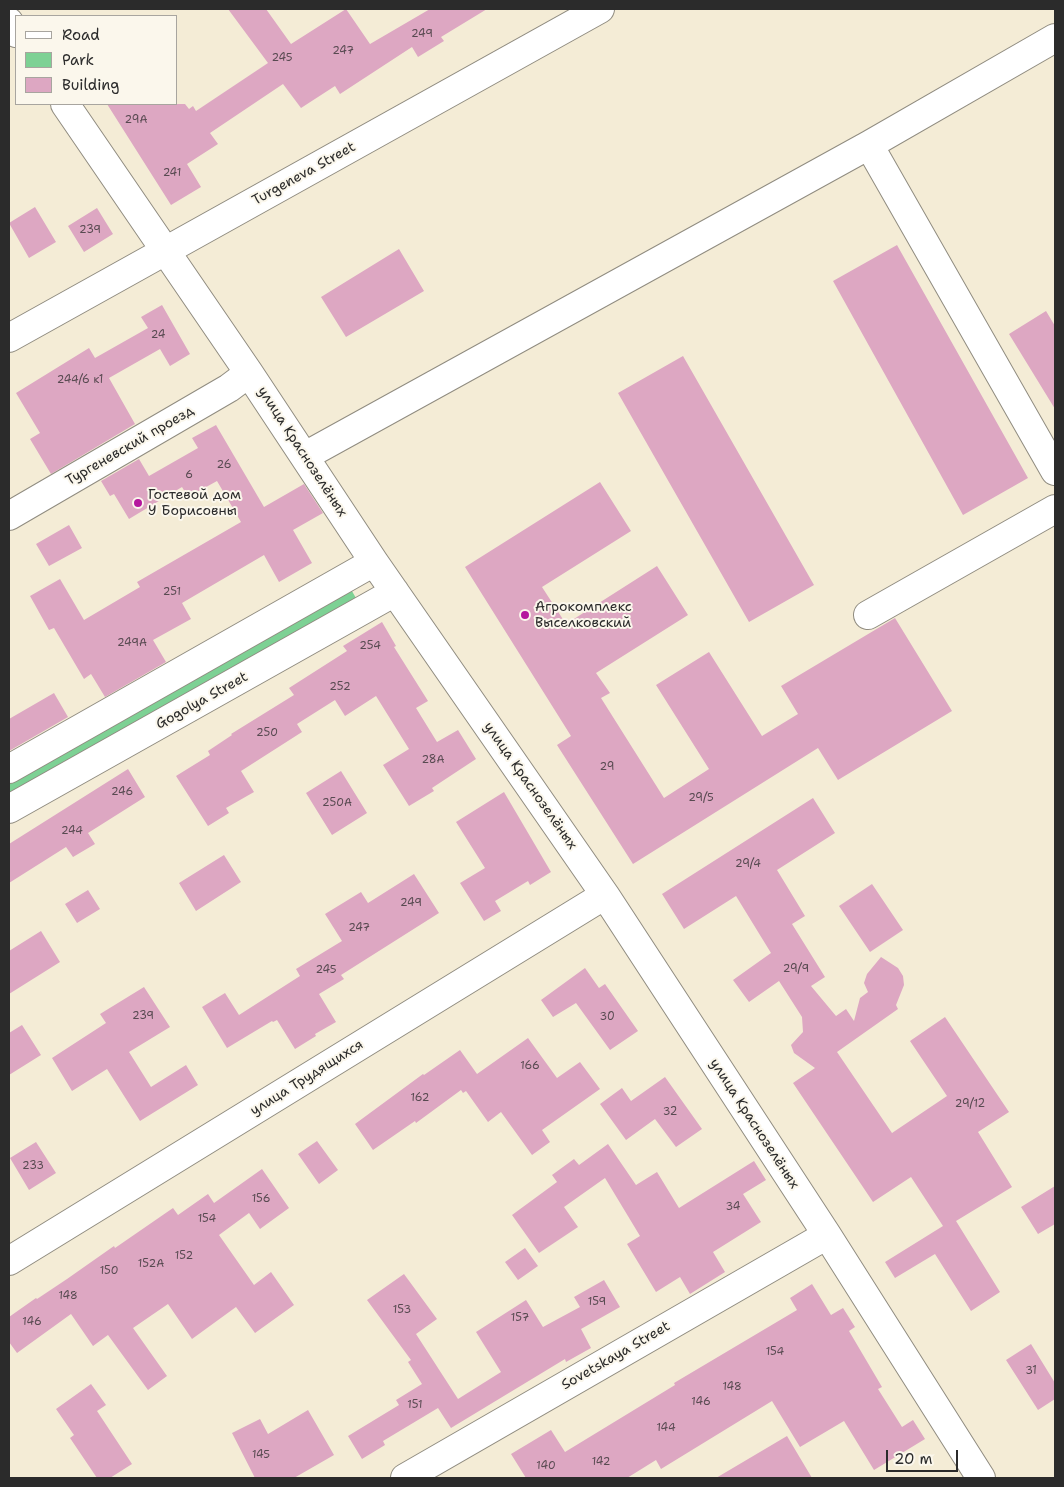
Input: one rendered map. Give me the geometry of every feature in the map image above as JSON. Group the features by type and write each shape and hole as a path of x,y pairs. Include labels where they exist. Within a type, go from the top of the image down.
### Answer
{"street":[{"name":"Turgeneva Street","path":"9,338 600,9"},
{"path":"305,456 869,145 1055,38"},
{"name":"улица Краснозелёных","path":"66,105 167,251 374,562 605,895 827,1234 981,1478"},
{"path":"869,145 1055,471"},
{"name":"Тургеневский проезд","path":"9,516 229,388 249,373"},
{"path":"868,616 1055,509"},
{"path":"9,769 374,562"},
{"name":"Gogolya Street","path":"9,810 395,592"},
{"name":"улица Трудящихся","path":"9,1261 605,895"},
{"name":"Sovetskaya Street","path":"405,1478 827,1234"}],"green space":[{"path":"349,586 360,605 9,803 9,777"}],"building":[{"path":"228,9 266,9 291,44 346,9 370,44 430,9 487,9 441,37 444,41 418,57 412,47 340,94 335,86 301,108 283,84 210,133 218,144 187,164 201,187 171,205 108,105 185,104 189,109 193,106 196,111 268,63"},
{"path":"35,207 56,242 29,258 9,223"},
{"path":"97,208 113,234 84,252 68,226"},
{"path":"897,245 1028,478 963,515 833,281"},
{"path":"399,249 424,291 346,337 321,297"},
{"path":"162,305 190,354 170,366 160,349 109,378 135,424 51,474 30,439 40,433 16,393 89,348 95,358 148,328 141,317"},
{"path":"1046,311 1055,326 1055,409 1009,334"},
{"path":"683,356 814,585 749,622 618,393"},
{"path":"216,425 264,507 304,484 323,513 293,530 312,563 279,582 264,555 182,603 191,619 153,640 166,662 105,697 91,674 84,679 54,628 49,630 30,596 60,579 84,620 140,587 137,582 241,522 217,481 188,497 182,487 129,519 114,494 110,496 101,481 139,459 149,476 198,448 192,438"},
{"path":"600,482 631,531 542,587 566,624 657,566 688,615 596,673 610,693 601,698 664,798 709,769 656,685 709,652 762,736 798,714 781,686 895,618 952,711 838,780 818,748 633,864 557,745 571,736 465,567"},
{"path":"69,525 82,548 49,566 36,544"},
{"path":"382,622 396,646 394,647 428,701 416,708 437,742 458,730 476,759 432,788 434,791 409,806 383,765 409,749 376,696 345,716 335,700 297,724 302,732 241,771 254,792 226,808 229,813 208,826 176,776 210,755 208,751 231,734 294,695 289,688 347,651 343,646"},
{"path":"54,693 68,717 9,751 9,719"},
{"path":"128,769 145,797 88,833 95,844 73,857 66,847 9,883 9,844"},
{"path":"341,771 367,813 332,835 306,793"},
{"path":"504,792 551,872 530,885 528,881 495,901 501,911 484,921 460,883 485,868 456,822"},
{"path":"813,798 835,833 777,870 805,916 792,924 825,977 811,986 836,1016 846,1009 854,1021 860,998 868,992 864,983 867,974 881,957 898,968 903,976 904,985 896,1005 898,1009 837,1052 892,1133 947,1096 910,1041 945,1017 1009,1112 978,1132 1012,1187 956,1221 1000,1292 971,1311 935,1254 895,1278 885,1262 943,1226 911,1177 873,1202 793,1083 815,1068 794,1053 791,1045 803,1032 802,1017 779,981 749,1002 733,980 771,953 736,896 684,929 662,894"},
{"path":"224,855 241,882 196,911 179,883"},
{"path":"414,874 439,913 341,975 344,979 319,994 336,1022 315,1034 316,1036 295,1049 277,1020 272,1021 227,1048 202,1007 225,993 239,1015 300,976 296,969 342,941 325,914 361,892 368,903"},
{"path":"872,884 903,930 870,952 839,906"},
{"path":"88,890 100,909 77,923 65,904"},
{"path":"41,931 60,962 9,994 9,951"},
{"path":"585,968 599,988 605,984 638,1031 610,1050 576,1003 553,1017 541,1000"},
{"path":"144,987 170,1027 129,1052 151,1087 186,1065 198,1085 140,1121 107,1069 72,1091 52,1058 106,1023 100,1014"},
{"path":"22,1025 41,1055 9,1075 9,1033"},
{"path":"528,1038 557,1078 580,1062 600,1089 542,1130 550,1142 532,1155 501,1112 488,1122 466,1091 463,1093 461,1090 416,1123 415,1121 373,1150 355,1124 423,1074 460,1050 477,1074"},
{"path":"665,1077 702,1129 676,1147 655,1119 626,1140 600,1104 622,1088 631,1101"},
{"path":"317,1141 338,1170 319,1184 298,1154"},
{"path":"36,1142 56,1173 29,1190 10,1158"},
{"path":"608,1144 636,1185 657,1172 679,1208 754,1161 766,1180 743,1194 761,1222 713,1252 725,1272 690,1294 680,1277 656,1292 627,1244 640,1236 605,1178 564,1207 578,1227 539,1253 512,1215 557,1182 552,1175 574,1159 579,1165"},
{"path":"262,1169 289,1208 260,1229 249,1213 219,1235 254,1285 271,1272 294,1305 255,1333 236,1307 192,1339 168,1304 133,1328 167,1376 148,1390 108,1335 93,1346 71,1314 17,1353 9,1342 9,1317 36,1298 114,1246 115,1248 173,1208 178,1215 208,1194 214,1203"},
{"path":"1055,1186 1055,1224 1038,1234 1021,1207"},
{"path":"525,1248 538,1266 518,1280 505,1262"},
{"path":"404,1274 437,1319 416,1334 458,1399 501,1372 476,1332 526,1300 543,1327 580,1307 574,1297 604,1280 620,1307 581,1329 591,1348 566,1362 565,1359 451,1428 438,1408 383,1441 385,1445 362,1459 348,1436 399,1405 396,1400 422,1384 408,1362 411,1360 367,1300"},
{"path":"812,1284 831,1315 843,1308 855,1327 849,1331 882,1387 878,1389 902,1427 913,1420 925,1439 874,1470 844,1421 800,1447 772,1401 661,1469 656,1460 627,1478 526,1478 511,1454 551,1430 565,1452 675,1385 674,1383 797,1310 790,1298"},
{"path":"1031,1344 1055,1383 1055,1399 1038,1410 1006,1360"},
{"path":"91,1384 106,1405 97,1411 132,1464 110,1478 97,1478 70,1438 74,1435 56,1409"},
{"path":"308,1410 334,1455 294,1478 255,1478 232,1433 260,1419 268,1434"},
{"path":"787,1436 812,1478 716,1478"}],"place":[{"name":"Гостевой дом У Борисовны","path":"138,503"},
{"name":"Агрокомплекс Выселковский","path":"525,615"}]}
